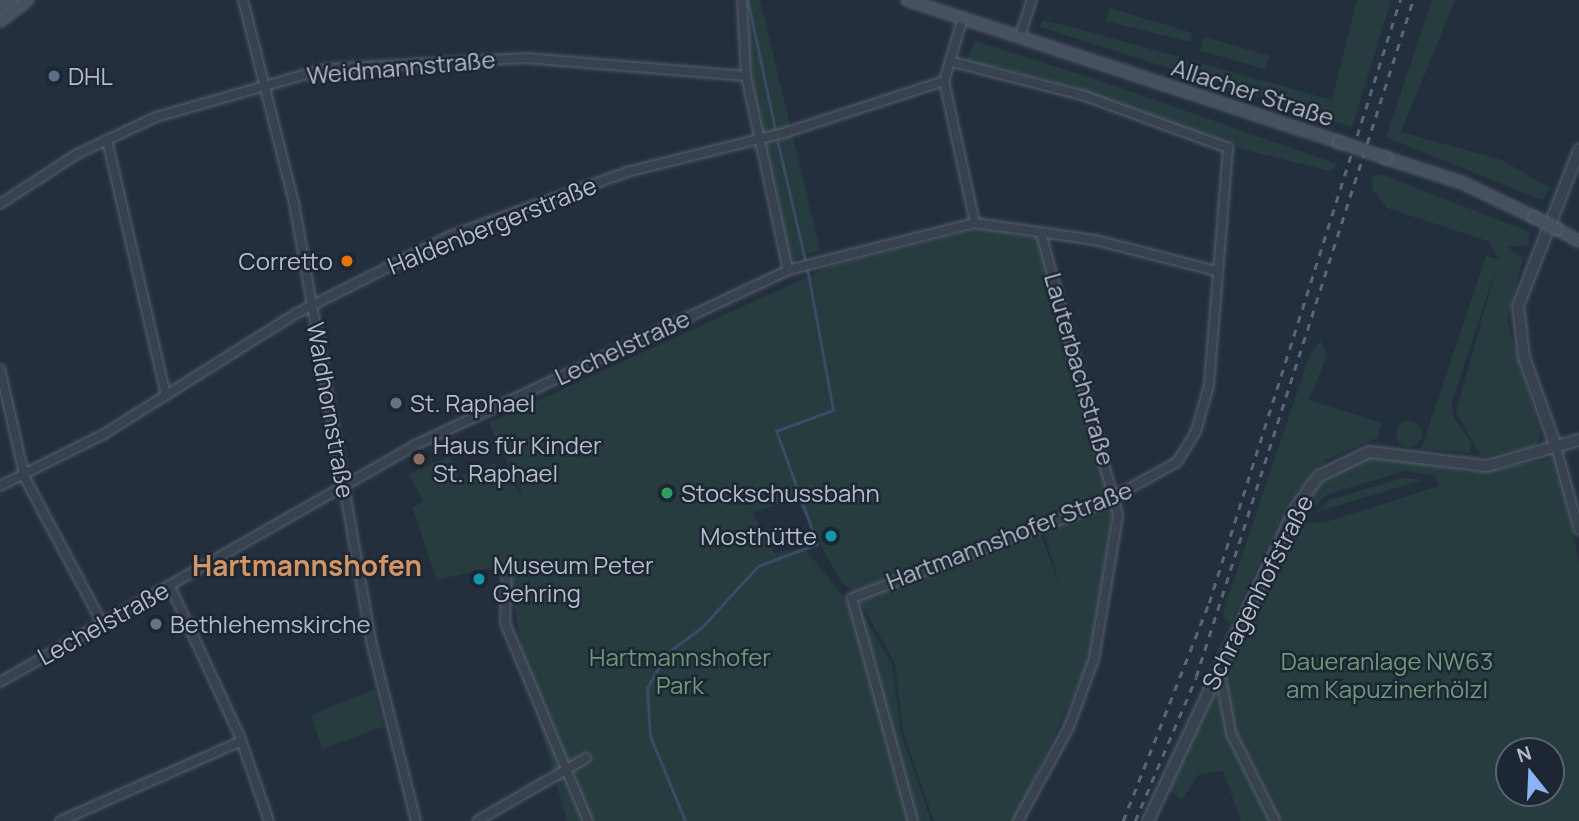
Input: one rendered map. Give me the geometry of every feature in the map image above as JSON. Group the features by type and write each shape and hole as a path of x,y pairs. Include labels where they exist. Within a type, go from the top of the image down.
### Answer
{"main road":[{"path":"0,8 10,0"},
{"path":"0,21 27,0"},
{"name":"Allacher Straße","path":"907,0 1463,183 1579,241"}],"street":[{"name":"Waldhornstraße","path":"243,0 313,305 371,642 416,821"},
{"path":"742,0 746,76 788,270"},
{"path":"1020,36 1032,0"},
{"path":"963,17 944,81 975,223"},
{"name":"Weidmannstraße","path":"0,204 107,140 264,83 324,69 526,58 746,76"},
{"name":"Hartmannshofer Straße","path":"914,821 852,598 1117,497 1177,462 1196,431 1209,385 1228,148 1085,96 949,61"},
{"name":"Haldenbergerstraße","path":"0,486 25,478 313,305 506,214 627,172 761,138 944,81"},
{"path":"107,140 166,395"},
{"path":"1579,150 1518,318 1579,530"},
{"name":"Lechelstraße","path":"0,682 415,445 788,270 975,223 1041,233 1217,271"},
{"name":"Lauterbachstraße","path":"1018,821 1069,727 1094,659 1114,564 1117,497 1041,233"},
{"path":"0,369 25,478 102,623"},
{"name":"Schragenhofstraße","path":"1148,821 1297,505 1331,466 1382,452 1487,466 1579,440"},
{"path":"507,574 505,624 563,771 588,821"},
{"path":"170,586 241,741 269,821"},
{"path":"1219,666 1231,733 1275,821"},
{"path":"60,821 241,741"},
{"path":"477,821 586,758"}],"green space":[{"path":"745,0 760,0 820,250 790,261 749,75"},
{"path":"1357,0 1391,0 1352,127 1040,27 1042,20 1076,28 1332,100"},
{"path":"1432,0 1455,0 1401,132 1502,160 1550,188 1543,200 1386,137"},
{"path":"1110,8 1193,33 1190,42 1106,21"},
{"path":"1204,37 1269,56 1266,69 1200,50"},
{"path":"975,41 1095,79 1337,164 1330,171 1230,146 1079,89 999,67 964,65"},
{"path":"1381,174 1529,232 1529,245 1507,247 1523,258 1507,321 1541,434 1535,446 1482,457 1456,413 1497,265 1452,402 1453,416 1471,442 1470,453 1421,449 1486,256 1499,259 1488,241 1387,208 1373,190 1371,177"},
{"name":"Hartmannshofer Park","path":"981,228 1039,239 1113,508 1091,658 1014,821 934,821 903,732 895,663 860,602 877,588 1039,531 1061,589 1040,519 855,592 842,583 795,498 753,513 774,553 804,548 852,607 911,821 567,821 529,689 507,564 437,580 412,507 424,502 409,474 450,456 458,478 494,463 523,496 489,423 831,266"},
{"path":"1321,341 1327,355 1309,400 1382,423 1377,438 1326,460 1289,500 1230,624 1223,615 1226,603 1310,354"},
{"path":"1409,421 1418,425 1422,434 1418,443 1409,447 1400,443 1396,434 1400,425"},
{"name":"Daueranlage NW63 am Kapuzinerhölzl","path":"1378,455 1471,473 1558,458 1579,563 1579,821 1241,821 1223,771 1199,774 1182,799 1169,791 1215,688 1228,684 1224,670 1279,568 1288,532 1300,522 1323,523 1439,486 1436,476 1405,471 1328,494 1299,520 1319,481 1340,465"},
{"path":"1403,478 1422,480 1317,512 1329,500"},
{"path":"859,608 892,664 901,733 931,821 917,821"},
{"path":"374,689 383,727 322,749 311,715"}],"waterway":[{"path":"748,0 775,127"},
{"path":"778,142 806,262"},
{"path":"685,821 650,736 647,688 667,653 701,628 758,566 817,544 776,431 833,410 807,268"}],"railway":[{"path":"1123,821 1209,603 1400,0"},
{"path":"1135,821 1196,677 1413,0"}],"place":[{"name":"DHL","path":"54,76"},
{"name":"Corretto","path":"347,261"},
{"name":"St. Raphael","path":"396,403"},
{"name":"Haus für Kinder St. Raphael","path":"419,459"},
{"name":"Stockschussbahn","path":"667,493"},
{"name":"Mosthütte","path":"831,536"},
{"name":"Museum Peter Gehring","path":"479,579"},
{"name":"Bethlehemskirche","path":"156,624"}],"district":[{"name":"Hartmannshofen","path":"307,565"}]}
